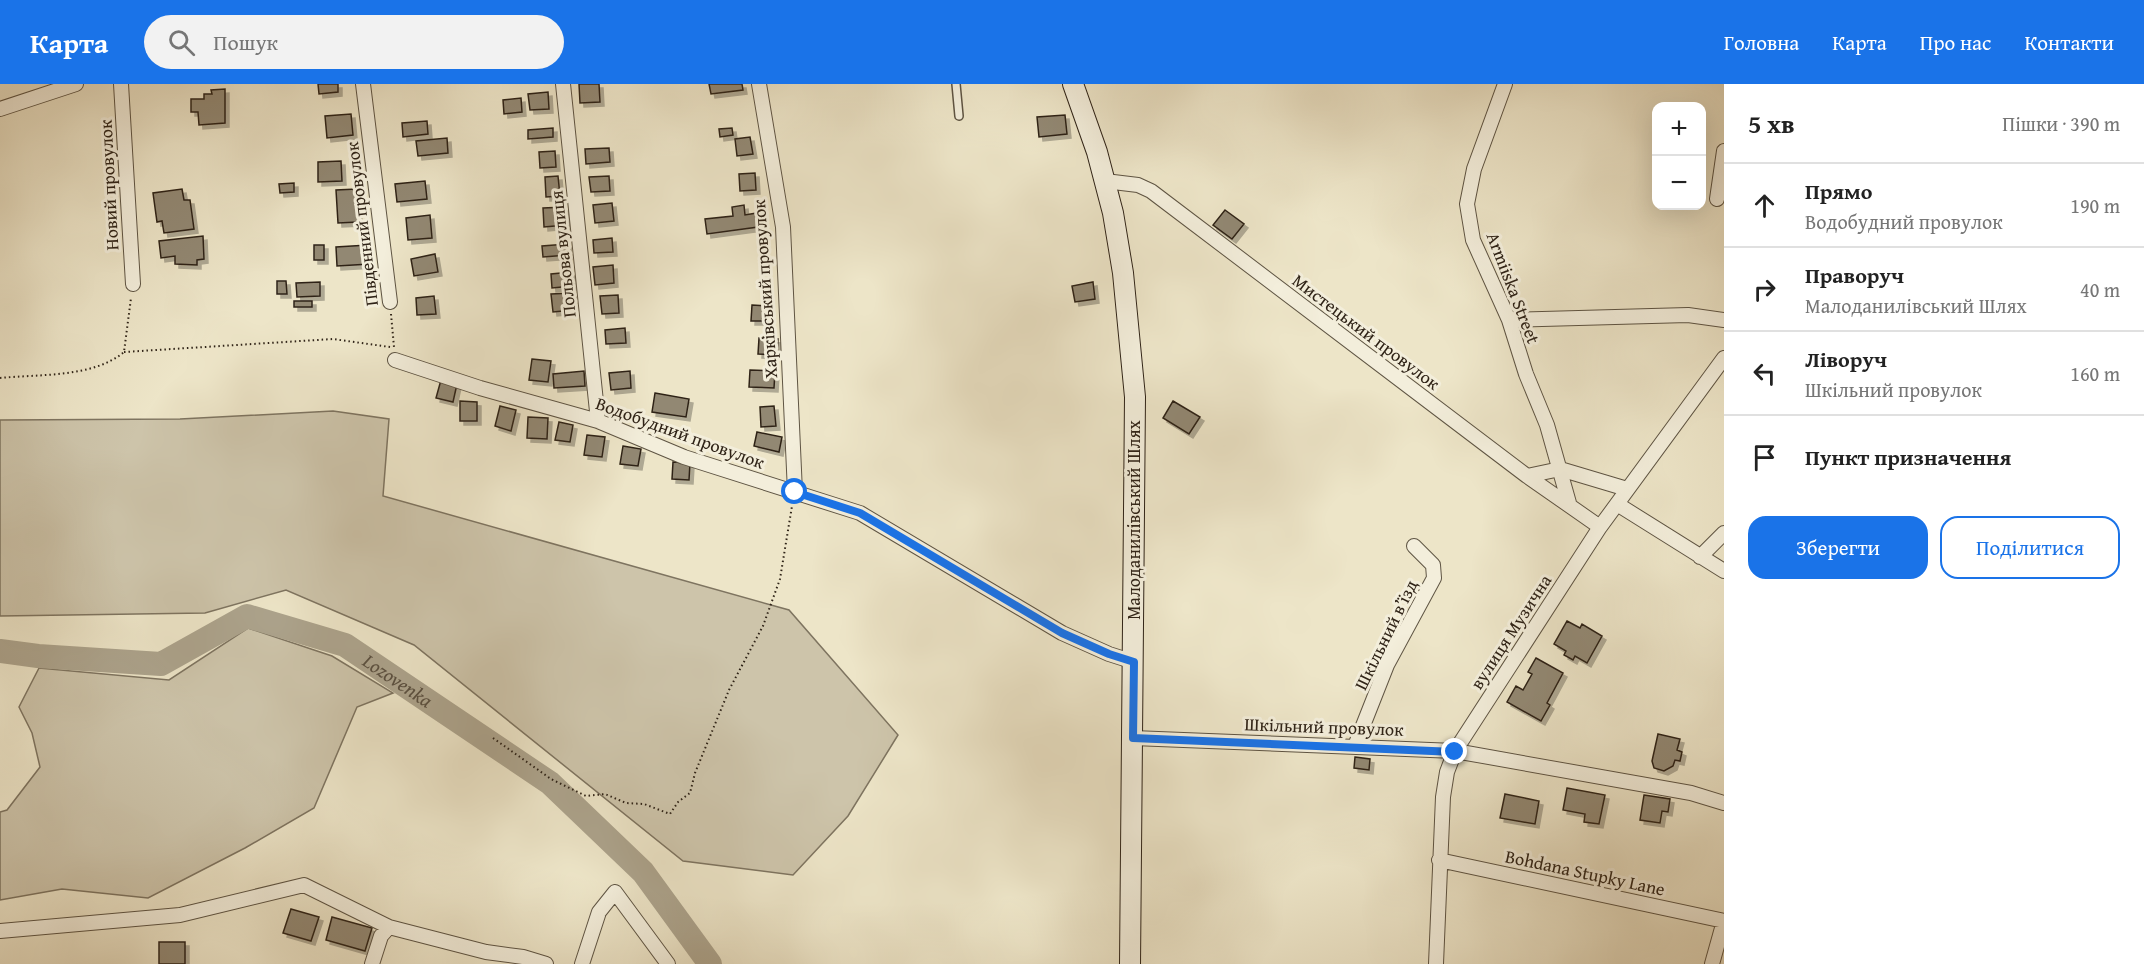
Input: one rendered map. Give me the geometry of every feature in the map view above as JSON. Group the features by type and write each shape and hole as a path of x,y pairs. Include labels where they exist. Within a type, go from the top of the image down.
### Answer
{"main road":[{"name":"Малоданилівський Шлях","path":"1073,84 1105,181 1123,273 1135,397 1130,964"}],"street":[{"path":"0,109 76,84"},
{"name":"Новий провулок","path":"121,84 133,284"},
{"name":"Південний провулок","path":"363,84 390,302"},
{"name":"Польова вулиця","path":"563,84 598,421"},
{"name":"Харківський провулок","path":"759,84 783,227 795,492"},
{"name":"Armiiska Street","path":"1505,84 1474,169 1467,204 1473,240 1509,320 1560,469 1569,503"},
{"path":"1717,199 1724,151"},
{"name":"Мистецький провулок","path":"1105,181 1138,185 1150,191 1527,476 1569,503 1600,527"},
{"path":"1509,320 1688,315 1724,320"},
{"name":"Водобудний провулок","path":"394,354 480,388 598,421 684,458 860,513 1062,633 1109,654 1134,662"},
{"name":"вулиця Музична","path":"1436,964 1443,797 1447,772 1455,752 1600,527 1724,358"},
{"path":"1527,476 1560,469 1627,489"},
{"path":"1617,504 1724,570"},
{"path":"1700,557 1724,533"},
{"name":"Шкільний в’їзд","path":"1355,746 1387,665 1434,578 1433,565 1414,546"},
{"name":"Шкільний провулок","path":"1133,738 1455,752 1691,793 1724,803"},
{"name":"Bohdana Stupky Lane","path":"1439,860 1724,921"},
{"path":"0,931 180,915 304,885 389,927 486,952 523,957 546,964"},
{"path":"582,964 599,912 615,892 668,964"},
{"path":"1712,964 1724,921"},
{"path":"372,964 381,936 389,927"}],"lane":[{"path":"956,84 959,116"}],"path":[{"path":"124,351 133,284"},
{"name":"Південний провулок","path":"390,302 394,354"},
{"path":"0,378 84,369 112,362 124,351 333,339 394,354"},
{"path":"493,738 551,780 586,796 605,794 626,803 644,804 670,814 678,802 690,794 695,773 729,690 763,626 780,579 795,492"}],"shaded area":[{"path":"333,411 389,419 383,496 789,610 898,735 848,816 793,875 683,861 414,645 286,590 205,613 0,616 0,420 180,419"},
{"path":"248,628 332,656 393,693 357,707 314,808 245,848 148,898 62,889 0,900 0,812 7,810 40,767 32,733 19,707 39,668 169,680"}],"building":[{"path":"318,84 338,84 338,92 319,94"},
{"path":"579,84 599,84 600,102 580,103"},
{"path":"709,84 742,84 743,90 711,94"},
{"path":"225,89 225,123 199,125 198,112 191,112 191,99 204,99 204,94 212,94 211,90"},
{"path":"548,92 549,109 530,110 528,94"},
{"path":"521,98 522,112 504,114 503,100"},
{"path":"351,114 353,135 327,138 325,116"},
{"path":"1065,115 1067,134 1039,137 1037,117"},
{"path":"427,121 428,134 403,137 402,123"},
{"path":"553,128 553,137 528,139 528,130"},
{"path":"732,128 733,135 720,137 719,129"},
{"path":"750,137 753,154 737,156 735,139"},
{"path":"447,138 448,153 418,156 416,141"},
{"path":"609,148 610,162 586,164 585,149"},
{"path":"555,151 556,167 540,168 539,152"},
{"path":"341,161 342,181 318,182 318,162"},
{"path":"755,173 756,190 740,191 739,174"},
{"path":"558,176 560,196 546,197 545,177"},
{"path":"609,176 610,191 591,192 589,177"},
{"path":"425,181 427,199 397,202 395,184"},
{"path":"294,183 294,192 280,193 279,184"},
{"path":"182,189 184,200 190,200 194,229 164,233 162,221 157,222 153,193"},
{"path":"357,189 358,222 338,223 336,190"},
{"path":"612,203 614,221 595,223 593,205"},
{"path":"744,205 745,215 757,213 758,227 707,234 705,219 733,216 732,207"},
{"path":"565,207 566,225 544,227 543,208"},
{"path":"1225,210 1244,224 1232,239 1213,225"},
{"path":"430,215 432,238 408,240 406,218"},
{"path":"203,236 204,259 197,260 197,265 175,264 175,256 161,258 159,241"},
{"path":"612,238 613,252 594,253 593,240"},
{"path":"567,244 568,255 543,257 542,246"},
{"path":"314,245 324,245 324,260 314,260"},
{"path":"368,245 370,264 337,266 336,247"},
{"path":"435,254 438,272 414,276 411,259"},
{"path":"613,265 614,283 595,285 593,267"},
{"path":"571,272 572,286 552,288 551,274"},
{"path":"277,281 286,281 287,294 277,294"},
{"path":"320,282 320,296 297,297 296,283"},
{"path":"1093,282 1095,299 1075,302 1072,286"},
{"path":"572,293 573,310 553,312 551,294"},
{"path":"618,295 619,313 602,314 600,296"},
{"path":"434,296 436,314 417,315 416,298"},
{"path":"294,301 312,301 312,307 294,307"},
{"path":"752,305 768,306 768,321 751,321"},
{"path":"625,328 626,343 606,344 605,330"},
{"path":"759,338 778,339 777,355 758,354"},
{"path":"532,359 551,361 548,382 529,380"},
{"path":"750,370 775,371 774,388 749,387"},
{"path":"584,371 585,386 554,388 553,374"},
{"path":"630,371 631,388 611,390 609,373"},
{"path":"441,380 457,384 453,402 436,398"},
{"path":"655,393 689,399 686,417 652,412"},
{"path":"460,401 477,402 477,421 460,421"},
{"path":"1173,401 1200,417 1189,434 1163,418"},
{"path":"500,406 516,410 511,431 495,426"},
{"path":"774,406 776,426 761,427 760,407"},
{"path":"528,417 548,418 547,439 527,438"},
{"path":"559,422 573,425 570,442 555,440"},
{"path":"757,432 782,437 779,452 754,446"},
{"path":"587,435 605,437 602,457 584,455"},
{"path":"623,446 641,449 638,466 620,464"},
{"path":"673,462 690,463 689,480 672,479"},
{"path":"1567,621 1580,628 1582,624 1602,636 1587,663 1575,656 1573,660 1564,655 1566,651 1554,644"},
{"path":"1536,658 1563,673 1547,703 1550,705 1541,721 1507,702 1516,686 1523,690 1532,674 1528,672"},
{"path":"1658,734 1680,739 1677,750 1682,752 1680,761 1675,760 1673,766 1664,771 1654,768 1652,761"},
{"path":"1355,757 1370,759 1369,770 1354,768"},
{"path":"1567,788 1605,795 1599,824 1584,822 1585,814 1563,810"},
{"path":"1505,794 1539,801 1535,824 1500,818"},
{"path":"1644,795 1670,799 1668,812 1662,811 1660,823 1640,820"},
{"path":"291,909 319,917 311,941 283,933"},
{"path":"332,917 372,928 365,951 326,940"},
{"path":"159,942 185,942 185,964 159,964"}],"waterway":[{"name":"Lozovenka","path":"0,651 38,656 161,664 247,616 345,645 550,783 643,872 710,964"}],"route":[{"path":"795,492 860,513 1062,633 1109,654 1134,662 1133,738 1455,752"}]}
